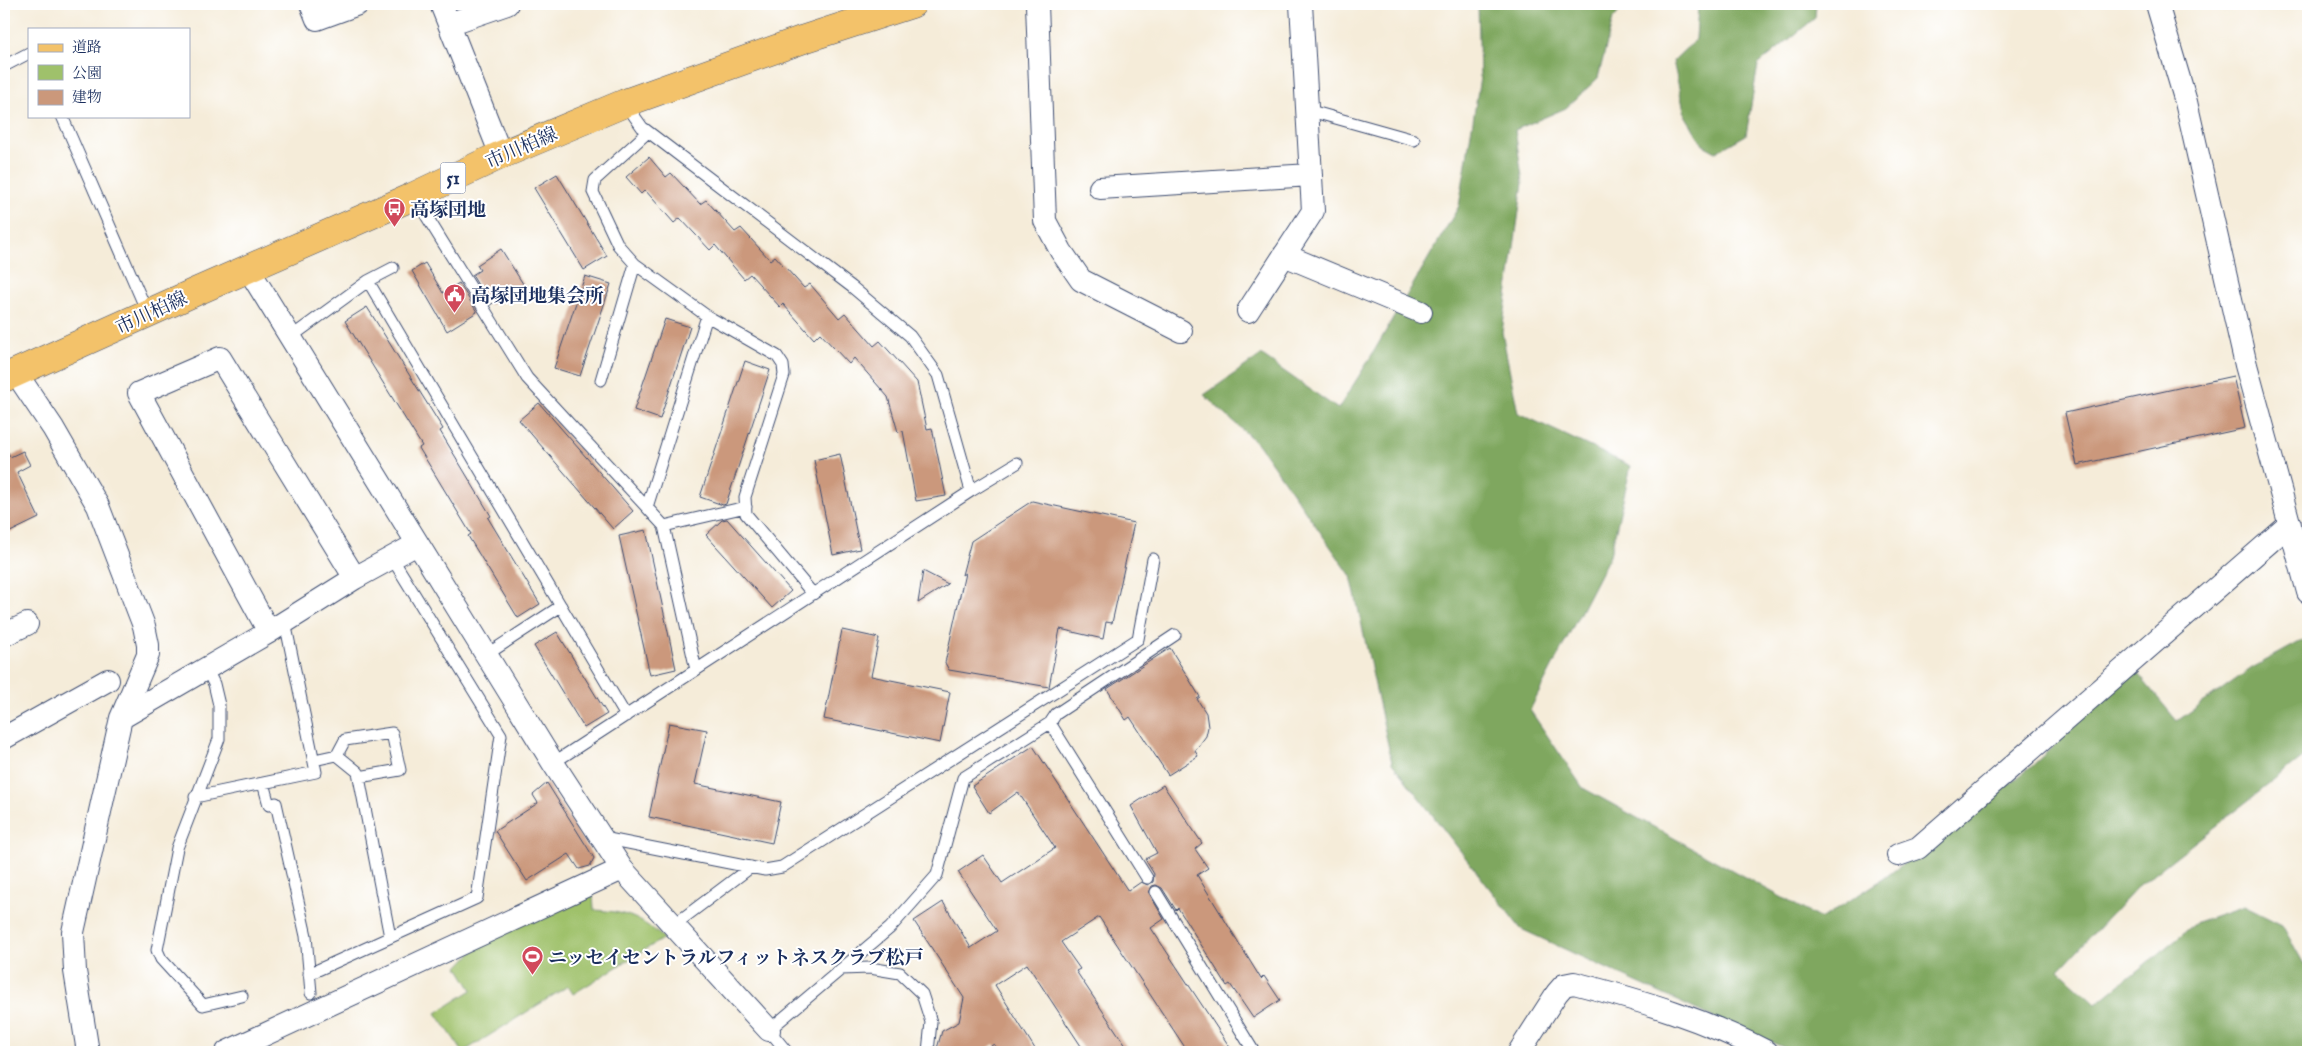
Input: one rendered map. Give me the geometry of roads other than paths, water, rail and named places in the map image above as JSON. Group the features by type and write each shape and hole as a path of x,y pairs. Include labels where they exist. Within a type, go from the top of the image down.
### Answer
{"main road":[{"name":"市川柏線","path":"10,375 195,292 249,270 501,155 625,103 804,39 912,4"}],"street":[{"path":"311,4 317,19 358,4"},
{"path":"441,4 501,155"},
{"path":"449,24 507,4"},
{"path":"1037,4 1045,222 1061,252 1081,280 1181,331"},
{"path":"1248,311 1313,211 1301,4"},
{"path":"2157,4 2186,102 2246,365 2308,592"},
{"path":"1100,188 1311,175"},
{"path":"1284,255 1421,312"},
{"path":"249,270 553,763 622,869 769,1030"},
{"path":"277,627 139,393 220,358 355,578"},
{"path":"10,375 53,428 98,506 144,626 148,645 148,655 121,718 73,932 75,971 88,1052"},
{"path":"1898,855 1918,848 2290,524"},
{"path":"121,718 277,627 355,578 417,544"},
{"path":"4,635 27,624"},
{"path":"4,738 108,680"},
{"path":"227,1052 622,869"},
{"path":"1519,1052 1557,993 1564,985 1574,983 1685,1014 1739,1037 1767,1052"}],"lane":[{"path":"4,66 28,54"},
{"path":"625,103 642,127 648,132 852,287 910,336 938,375 971,491"},
{"path":"1307,110 1414,140"},
{"path":"63,118 148,314"},
{"path":"648,132 595,180 593,192 618,245 635,264 708,316 777,356 783,365 784,375 745,497 746,514 813,594"},
{"path":"414,196 527,378 664,526 696,670"},
{"path":"601,380 635,264"},
{"path":"291,337 368,281 393,268"},
{"path":"368,281 626,716"},
{"path":"647,508 708,316"},
{"path":"553,763 1017,463"},
{"path":"664,526 746,507"},
{"path":"310,974 477,898 501,735 392,558"},
{"path":"601,837 765,870 782,867 1138,639 1153,559"},
{"path":"486,655 561,606"},
{"path":"195,797 316,772 277,627"},
{"path":"787,1052 769,1030 890,928 937,875 963,778 1050,722 1056,714 1175,635"},
{"path":"206,668 214,684 219,705 219,739 195,797 177,848 157,950 161,959 203,1004 242,996"},
{"path":"1050,722 1147,878"},
{"path":"314,760 337,755 345,740 392,733 400,770 359,777"},
{"path":"337,755 358,772 390,937"},
{"path":"263,783 269,805 276,803 306,936 310,993"},
{"path":"674,925 751,867"},
{"path":"1156,892 1254,1052"},
{"path":"841,969 870,968 900,974 922,994 931,1022 928,1052"}],"place":[{"name":"高塚団地","path":"394,228"},
{"name":"高塚団地集会所","path":"455,314"},
{"name":"ニッセイセントラルフィットネスクラブ松戸","path":"532,976"}]}
